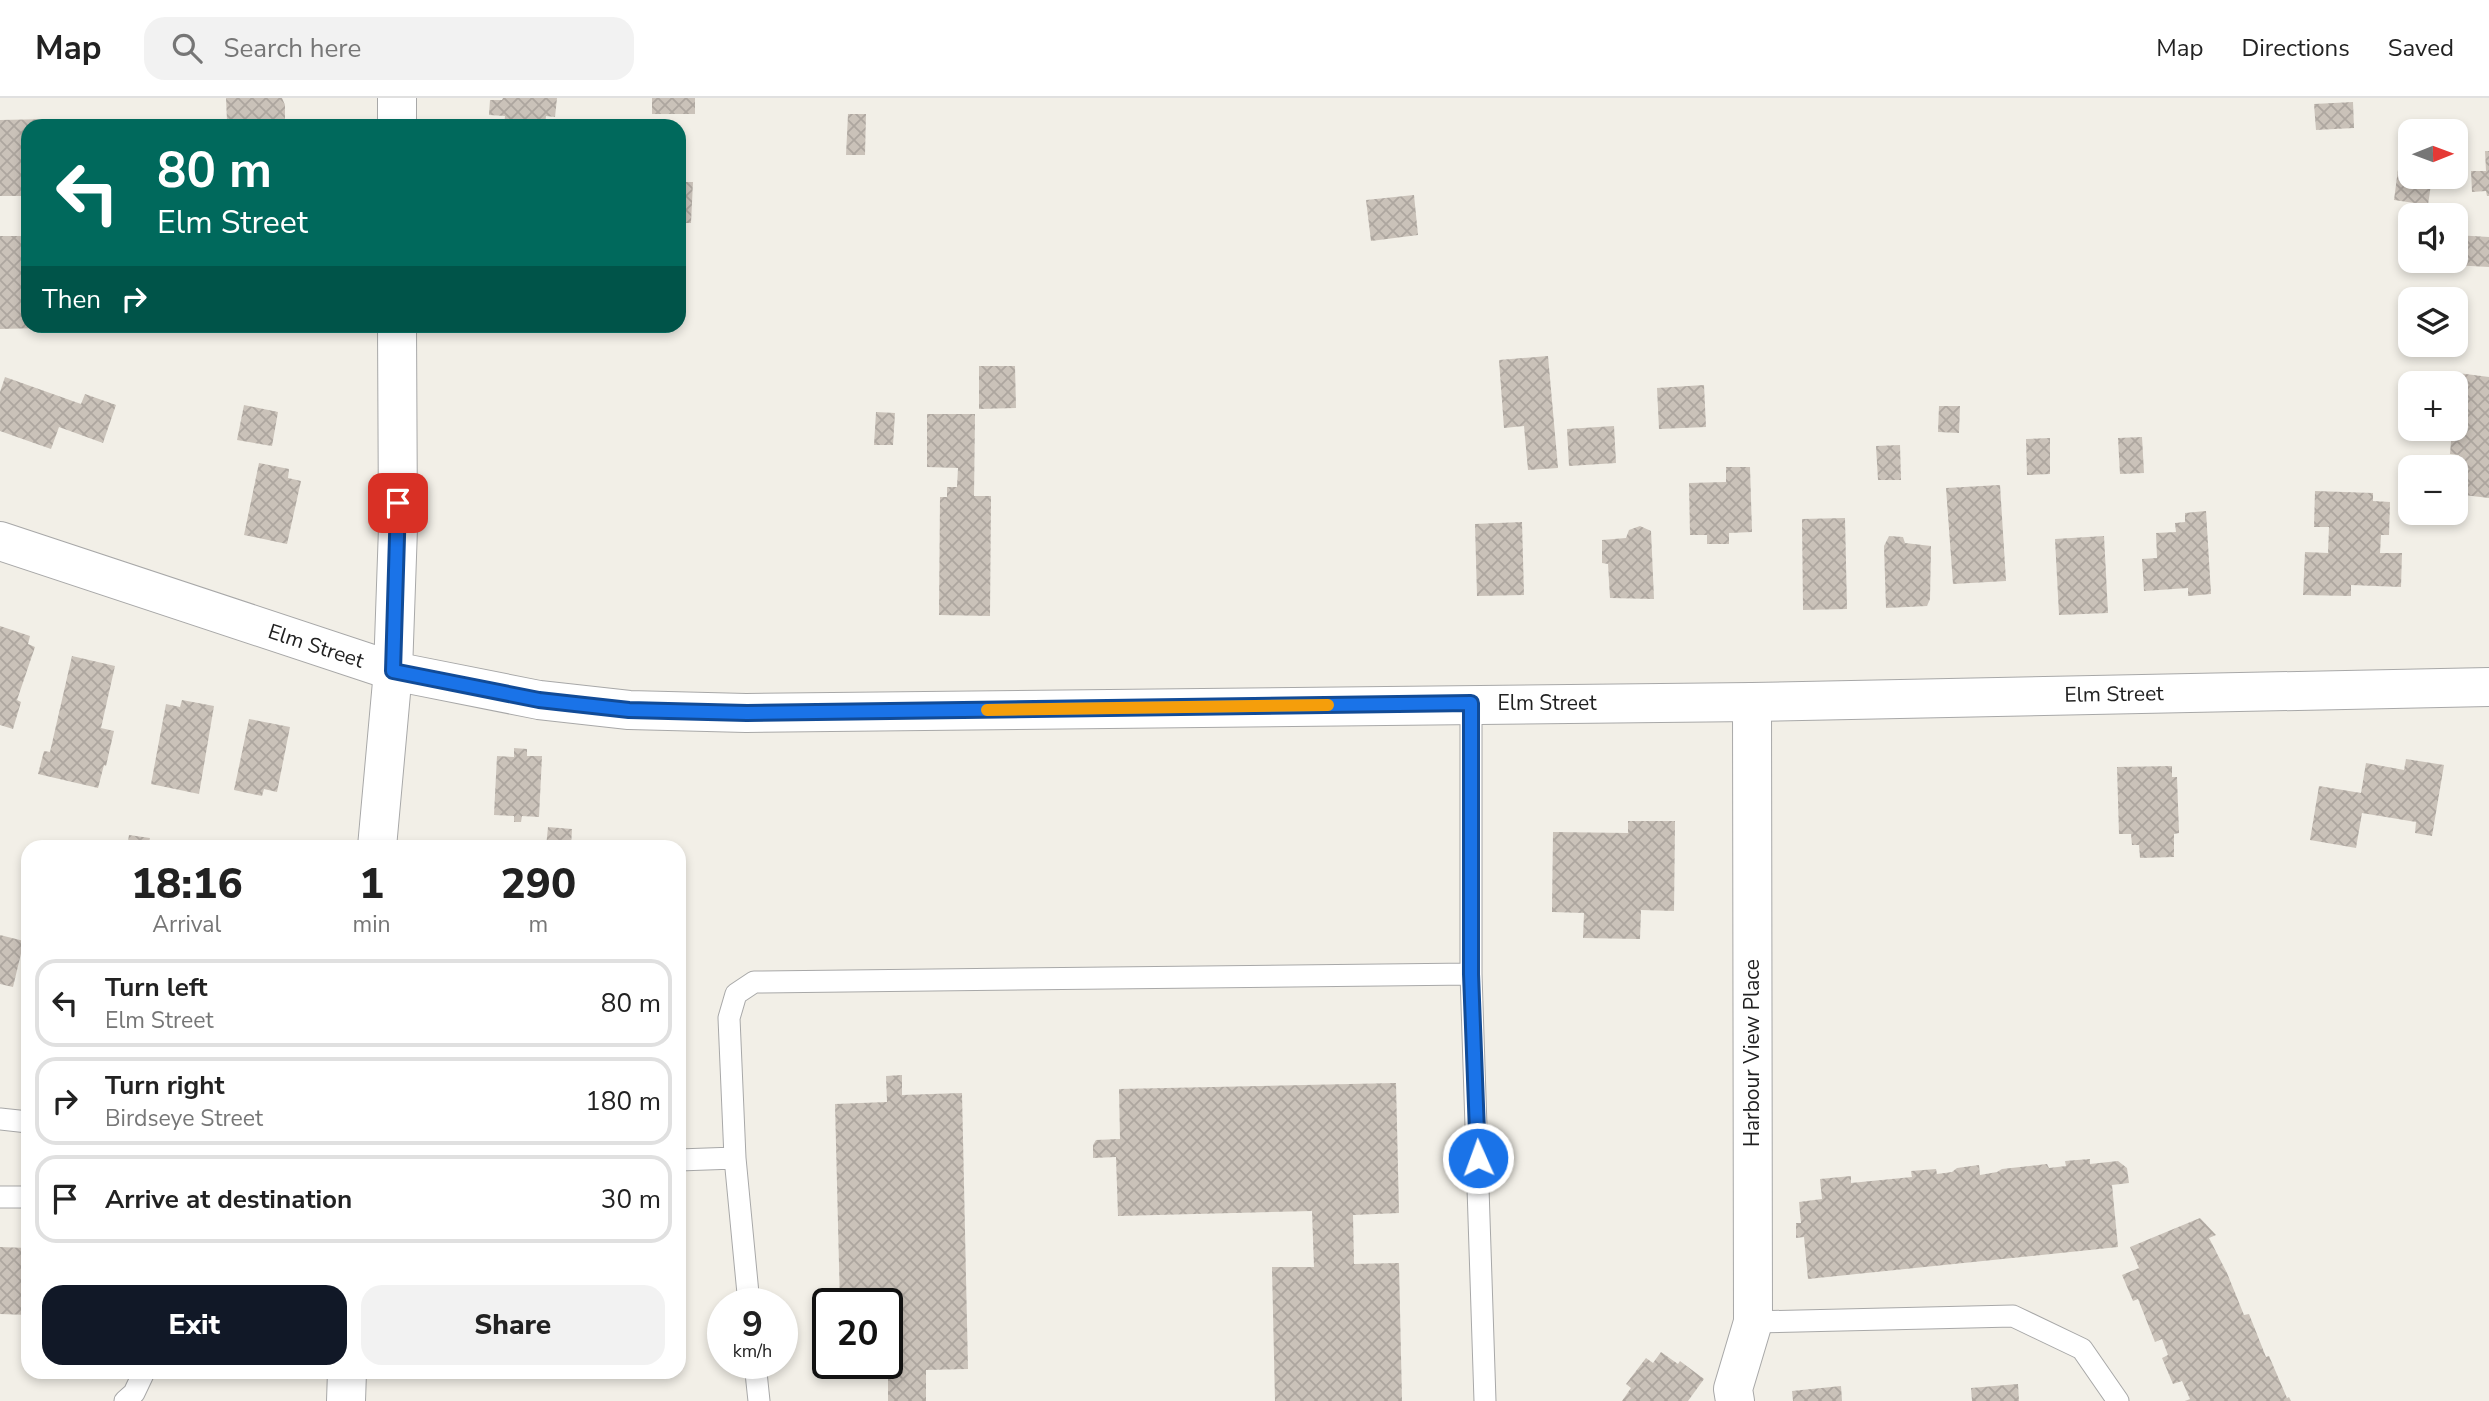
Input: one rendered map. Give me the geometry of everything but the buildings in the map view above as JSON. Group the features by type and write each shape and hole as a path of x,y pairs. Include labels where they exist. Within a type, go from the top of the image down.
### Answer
{"street":[{"path":"397,98 397,119"},
{"path":"378,840 393,671 398,528 397,333"},
{"name":"Elm Street","path":"0,541 393,671 539,700 629,710 747,713 1752,702 2489,687"},
{"name":"Harbour View Place","path":"1735,1401 1733,1389 1753,1322 1752,702"},
{"path":"346,1401 347,1379"}],"lane":[{"path":"1471,703 1471,974 1485,1401"},
{"path":"747,1288 735,1158 729,1018 736,994 754,982 1471,974"},
{"path":"0,1119 21,1121"},
{"path":"686,1160 735,1158"},
{"path":"0,1197 21,1198"},
{"path":"1753,1322 2013,1316 2082,1349 2118,1401"},
{"path":"125,1401 134,1393 141,1379"},
{"path":"757,1379 759,1401"}],"slow traffic":[{"path":"987,710 1328,705"}],"route":[{"path":"398,503 393,671 539,700 629,710 747,713 1471,703 1471,974 1478,1158"}]}
